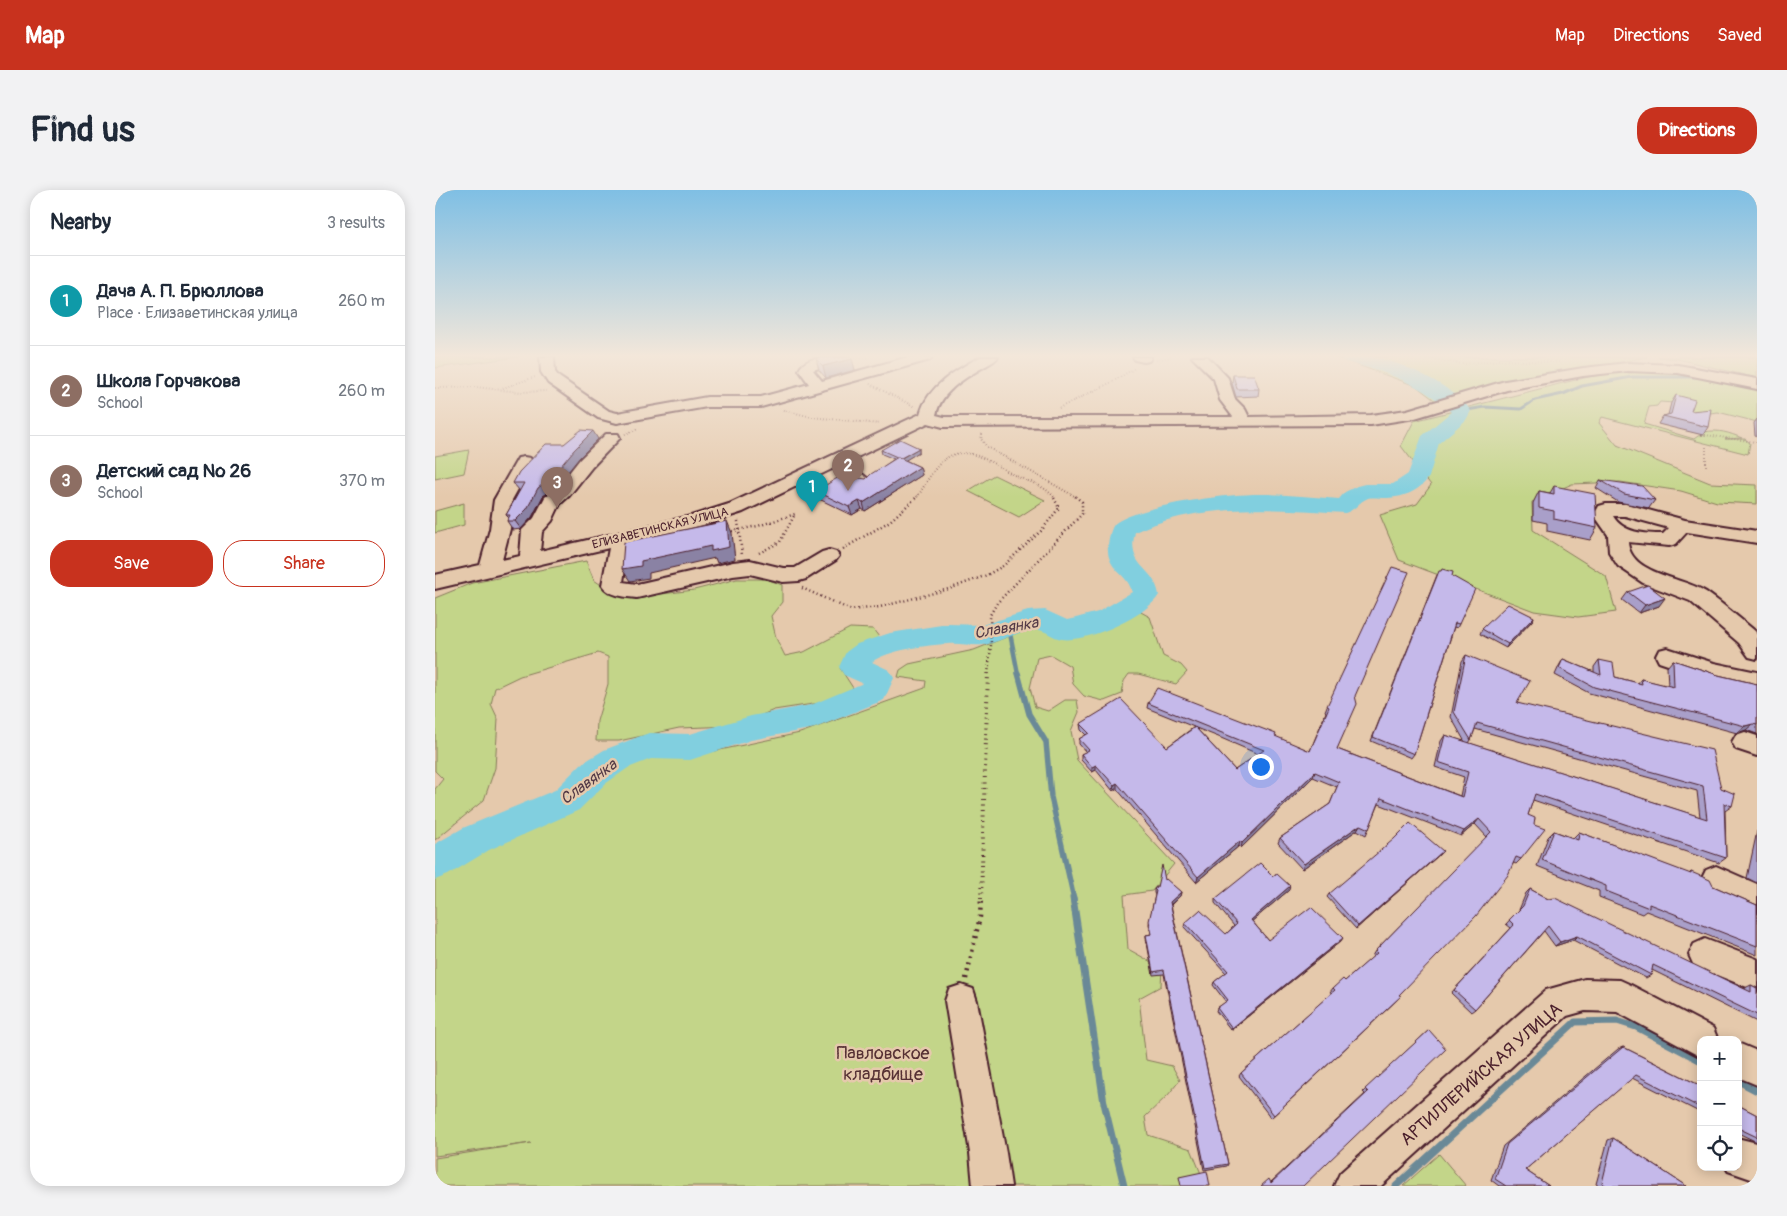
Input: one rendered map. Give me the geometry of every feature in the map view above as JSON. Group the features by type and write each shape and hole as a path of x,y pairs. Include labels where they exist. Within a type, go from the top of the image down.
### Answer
{"street":[{"path":"586,403 603,415 617,418 647,413 648,418 658,420 671,415 669,408 698,403"},
{"path":"931,403 928,414 943,422 1371,420 1399,417 1448,403"},
{"path":"1231,403 1239,412 1242,422"},
{"name":"ЕЛИЗАВЕТИНСКАЯ УЛИЦА","path":"435,582 696,521 736,508 928,414"},
{"path":"497,536 532,530 542,521 552,501 563,492 587,463 612,438"},
{"path":"835,461 862,481"},
{"path":"489,568 503,500 524,462"},
{"path":"1684,526 1677,530 1669,540 1657,541 1619,532 1608,524 1603,515 1606,510 1615,508 1684,526 1757,538"},
{"path":"530,559 532,530"},
{"path":"1619,532 1619,552 1625,561 1650,578 1697,596 1747,637 1757,651"},
{"path":"621,539 612,585 623,590 637,591 743,564 783,575 799,574 829,556"},
{"path":"1667,656 1757,681"},
{"path":"1716,880 1757,898"},
{"path":"1705,955 1757,975"},
{"name":"АРТИЛЛЕРИЙСКАЯ УЛИЦА","path":"1353,1186 1557,1002 1585,995 1620,996 1697,1038"},
{"path":"961,1001 992,1186"},
{"path":"1742,1062 1757,1068"}],"path":[{"path":"763,403 770,408 812,417 886,424"},
{"path":"906,403 928,414"},
{"path":"1032,422 1069,403"},
{"path":"961,1001 980,917 987,681 991,644 989,615 997,603 1082,514 1082,502 1072,493 987,447 981,439 984,422"},
{"path":"1705,435 1756,442"},
{"path":"1705,447 1706,468"},
{"path":"799,574 795,580 796,586 851,610 907,601 983,577 997,570 1023,548 1055,516 1059,508 1057,500 1049,491 1007,471 978,454 957,455 946,458 939,464 916,498 877,532 829,556"},
{"path":"721,533 739,529 795,514 795,517 780,542 743,564 739,529 736,508"}],"green space":[{"path":"1483,403 1659,403 1657,406 1649,407 1644,424 1694,439 1705,435 1704,432 1719,431 1728,433 1742,438 1725,439 1745,439 1750,443 1748,454 1602,417 1599,423 1617,445 1710,483 1757,485 1757,504 1717,502 1681,491 1620,482 1572,484 1532,502 1533,530 1606,576 1616,612 1578,617 1534,611 1399,560 1380,515 1417,504 1431,485 1401,446 1414,421"},
{"path":"1675,403 1757,403 1757,422 1718,412 1694,415"},
{"path":"469,450 464,473 435,479 435,456"},
{"path":"994,475 1045,500 1019,517 968,491"},
{"path":"464,503 464,525 435,533 435,511"},
{"path":"586,561 594,580 610,591 637,597 694,590 737,579 767,579 782,585 782,602 771,616 776,638 785,656 804,652 850,628 873,629 882,641 850,657 840,668 855,691 826,702 774,710 734,726 679,728 619,741 596,741 597,721 608,684 608,657 598,653 520,676 495,688 491,704 498,719 495,768 484,800 435,840 435,789 443,779 435,771 435,598 472,583"},
{"name":"Павловское кладбище","path":"1139,611 1150,617 1163,656 1181,665 1187,672 1176,684 1138,674 1129,674 1124,681 1122,694 1104,701 1084,696 1073,684 1070,666 1051,655 1037,658 1030,688 1035,707 1048,711 1065,700 1077,700 1079,712 1071,731 1077,760 1174,864 1152,891 1124,895 1128,949 1162,968 1161,986 1139,998 1146,1060 1172,1066 1180,1080 1168,1095 1145,1117 1148,1135 1191,1149 1206,1186 435,1186 435,1158 531,1143 435,1156 435,872 478,848 566,807 617,766 655,751 706,753 800,733 925,688 926,681 898,677 900,670 909,664 974,650 1032,627 1060,633 1101,629"},
{"path":"1439,1154 1466,1186 1403,1186"}],"building":[{"path":"1674,403 1694,403 1691,411 1711,409 1708,427 1663,416 1671,414"},
{"path":"581,430 593,431 550,479 538,488 527,509 515,521 507,521 510,515 506,515 524,483 513,483 519,472 546,444 564,444"},
{"path":"900,439 919,448 901,458 881,450"},
{"path":"898,457 920,467 863,503 859,501 849,507 816,491 839,477 845,480 853,477 866,479"},
{"path":"1600,480 1642,486 1655,500 1624,494"},
{"path":"1554,486 1595,494 1597,528 1554,519 1554,511 1539,508 1539,491 1554,494"},
{"path":"727,521 729,547 711,551 711,546 641,561 641,566 622,569 624,542"},
{"path":"1392,567 1409,572 1355,696 1357,704 1337,749 1462,797 1468,772 1438,762 1445,735 1707,819 1703,786 1477,723 1471,740 1454,712 1466,655 1530,681 1517,703 1712,750 1721,788 1735,794 1732,806 1724,803 1726,858 1535,794 1528,815 1535,818 1534,825 1545,829 1521,859 1516,857 1508,875 1476,916 1399,995 1401,996 1274,1115 1241,1073 1335,990 1333,988 1343,979 1345,981 1377,953 1375,951 1491,832 1479,819 1464,831 1381,798 1369,829 1360,825 1304,864 1280,838 1330,804 1339,782 1315,772 1242,843 1240,841 1198,877 1117,783 1114,785 1096,765 1092,767 1081,754 1089,750 1079,739 1089,733 1080,724 1121,699 1167,747 1195,727 1235,770 1264,750 1148,703 1157,688 1276,734 1275,736 1310,751 1329,707 1327,706"},
{"path":"1442,569 1453,572 1452,576 1475,589 1459,624 1455,623 1414,754 1373,737 1439,571"},
{"path":"1648,585 1665,598 1645,605 1628,592"},
{"path":"1508,604 1534,617 1508,644 1482,629"},
{"path":"1563,659 1601,675 1599,660 1613,663 1615,677 1642,684 1641,679 1674,687 1673,660 1718,675 1757,684 1757,725 1745,726 1594,687 1559,668"},
{"path":"1410,823 1443,851 1358,926 1329,894"},
{"path":"1554,831 1578,840 1579,832 1691,874 1691,872 1710,880 1713,886 1757,905 1757,946 1649,904 1649,908 1606,891 1606,886 1542,860"},
{"path":"1260,863 1273,876 1277,874 1290,886 1251,920 1268,940 1311,907 1343,938 1232,1028 1217,1008 1228,1000 1214,982 1228,971 1185,923 1200,910 1226,934 1237,924 1215,899"},
{"path":"1162,865 1165,880 1181,892 1170,902 1228,1164 1205,1168 1164,970 1153,972 1146,935 1152,934 1149,921 1156,891 1154,889 1157,887"},
{"path":"1530,889 1548,899 1555,898 1751,992 1751,985 1757,988 1757,1015 1653,965 1651,975 1577,936 1560,942 1548,926 1475,1009 1454,990 1514,925 1509,920 1523,906"},
{"path":"1429,1030 1446,1049 1303,1186 1261,1186 1269,1179 1271,1183 1368,1092 1365,1089"},
{"path":"1623,1047 1697,1084 1697,1106 1636,1075 1525,1170 1549,1186 1506,1186 1495,1179 1507,1144"},
{"path":"1742,1107 1757,1115 1757,1137 1742,1130"},
{"path":"1613,1138 1686,1186 1607,1186 1602,1183"},
{"path":"1207,1171 1210,1186 1181,1186 1179,1177"}],"waterway":[{"name":"Славянка","path":"435,863 476,839 567,800 593,774 616,759 649,746 690,747 751,728 815,716 873,692 879,678 854,667 856,659 867,651 890,643 948,634 982,635 1028,621 1045,620 1063,630 1088,626 1107,619 1146,595 1142,581 1124,563 1120,548 1124,528 1144,519 1173,511 1257,501 1345,506 1353,497 1365,491 1398,491 1418,477 1429,440 1459,416 1461,411 1453,403"},
{"path":"1461,411 1485,407 1521,409 1530,403"},
{"path":"1009,628 1018,674"},
{"path":"1018,673 1029,714 1046,742 1051,797 1074,899"},
{"path":"1073,898 1104,1103 1124,1186"},
{"path":"1396,1186 1575,1022 1617,1021 1636,1027 1697,1059"},
{"path":"1742,1083 1757,1091"}],"place":[{"name":"Школа Горчакова","path":"848,491"},
{"name":"Детский сад № 26","path":"557,508"},
{"name":"Дача А. П. Брюллова","path":"812,512"}]}
